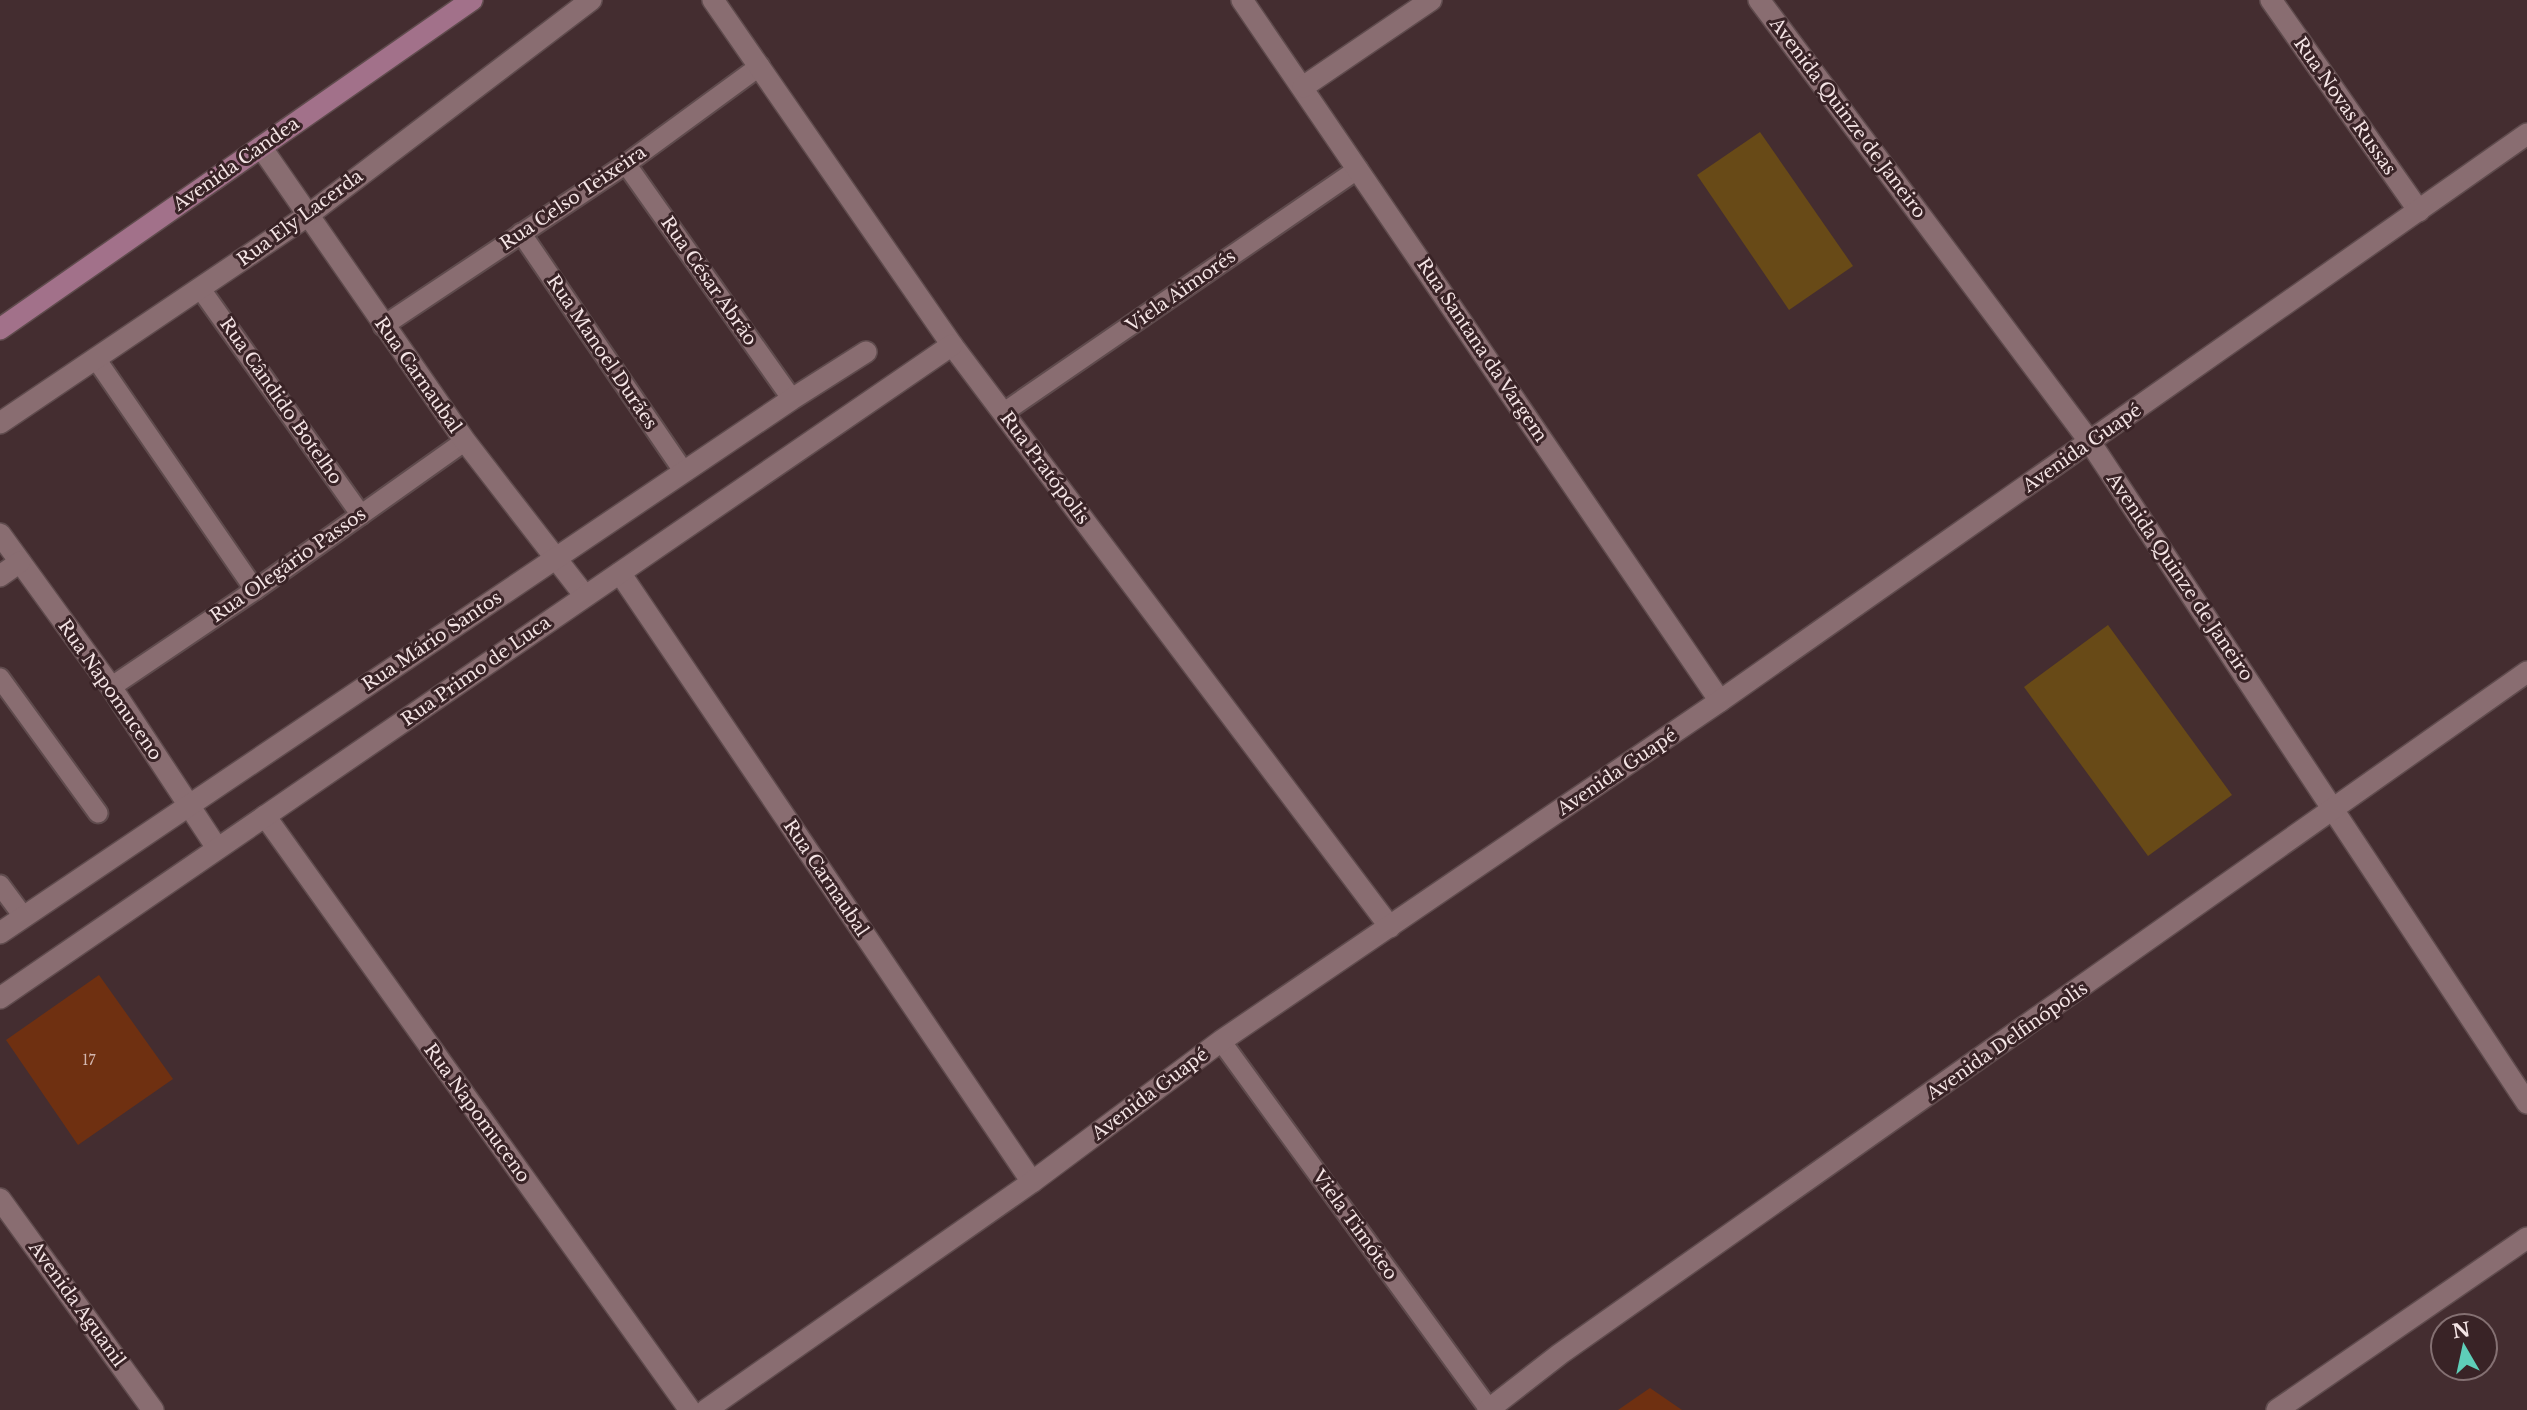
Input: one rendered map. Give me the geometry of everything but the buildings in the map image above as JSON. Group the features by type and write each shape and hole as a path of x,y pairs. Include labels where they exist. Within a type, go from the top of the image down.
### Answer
{"main road":[{"name":"Avenida Candea","path":"0,329 472,0"}],"street":[{"name":"Rua Ely Lacerda","path":"0,423 307,216 591,0"},
{"name":"Rua Pratópolis","path":"713,0 952,345 1390,928"},
{"name":"Rua Santana da Vargem","path":"1242,0 1720,701"},
{"path":"1303,87 1431,0"},
{"name":"Avenida Quinze de Janeiro","path":"1759,0 2090,442 2527,1103"},
{"name":"Rua Novas Russas","path":"2271,0 2419,211"},
{"name":"Avenida Guapé","path":"706,1410 1032,1182 1221,1041 1720,701 2527,134"},
{"name":"Rua Carnaubal","path":"261,146 465,441 584,596"},
{"name":"Rua Primo de Luca","path":"0,998 952,345"},
{"name":"Rua Mário Santos","path":"0,933 684,471 866,352"},
{"name":"Rua Napomuceno","path":"0,534 111,687 217,848"},
{"path":"0,576 20,562"},
{"name":"Rua Carnaubal","path":"620,573 1032,1182"},
{"name":"Avenida Delfinópolis","path":"1488,1410 1560,1354 2527,672"},
{"name":"Rua Napomuceno","path":"265,816 690,1410"},
{"name":"Avenida Aguanil","path":"0,1199 153,1410"},
{"path":"2277,1410 2527,1238"}],"lane":[{"name":"Rua Celso Teixeira","path":"383,326 626,164 760,66"},
{"name":"Rua César Abrão","path":"626,164 792,399"},
{"name":"Viela Aimorés","path":"1003,413 1358,169"},
{"name":"Rua Manoel Durães","path":"521,233 684,471"},
{"name":"Rua Cândido Botelho","path":"200,288 361,515"},
{"path":"96,359 255,590"},
{"name":"Rua Olegário Passos","path":"111,687 255,590 465,441"},
{"path":"0,678 98,813"},
{"path":"0,885 23,916"},
{"name":"Viela Timóteo","path":"1221,1041 1488,1410"}],"shaded area":[{"path":"1760,132 1853,266 1789,310 1697,175"},
{"path":"2108,625 2232,795 2148,856 2024,687"}]}
